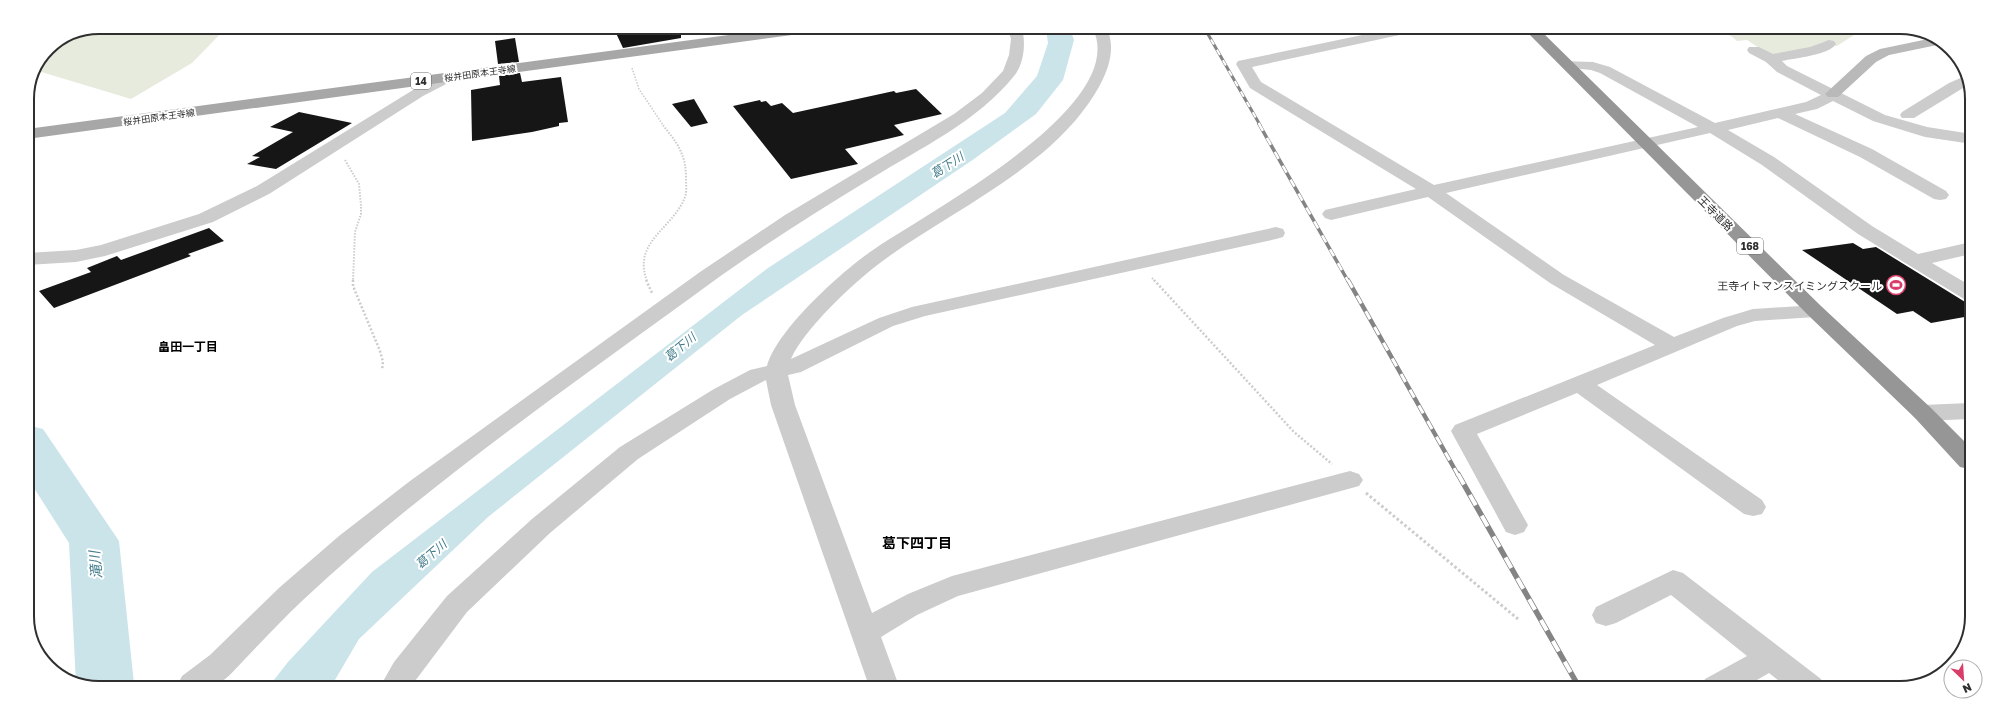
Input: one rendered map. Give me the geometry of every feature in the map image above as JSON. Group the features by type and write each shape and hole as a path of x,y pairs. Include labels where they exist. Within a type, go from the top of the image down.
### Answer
{"highway":[{"name":"王寺道路","path":"1536,34 1815,311 1923,413 1965,457"}],"main road":[{"name":"桜井田原本王寺線","path":"34,133 770,34"}],"street":[{"path":"197,681 221,664 290,595 348,543 425,482 659,310 792,220 936,132 987,96 1010,72 1016,55 1018,39 1016,34"},
{"path":"882,681 782,405 778,387 777,370 788,344 840,286 877,256 1036,148 1068,121 1088,94 1101,66 1103,50 1102,34"},
{"path":"1385,34 1243,64 1255,85 1431,191 1557,279 1672,345"},
{"path":"1330,214 1780,113 1821,102 1833,94 1871,59 1886,52 1932,42"},
{"path":"1771,59 1814,50 1829,44"},
{"path":"1754,50 1771,59 1782,69 1833,94 1860,110 1899,125 1925,132 1965,138"},
{"path":"1567,64 1593,66 1605,70 1711,128 1768,161 1865,230 1965,292"},
{"path":"34,259 61,258 105,250 206,218 263,190 418,93 449,77"},
{"path":"1908,115 1963,82"},
{"path":"1780,113 1880,160 1940,195"},
{"path":"399,681 457,604 541,526 629,453 722,394 758,375 793,367 886,322 919,311 1276,233"},
{"path":"1915,261 1965,249"},
{"path":"1515,525 1463,431 1730,322 1753,315 1815,311"},
{"path":"1579,383 1753,507"},
{"path":"1923,413 1965,411"},
{"path":"865,633 894,613 923,598 952,587 1350,480"},
{"path":"1606,615 1673,581 1801,681"},
{"path":"1728,681 1770,657"}],"path":[{"path":"624,54 631,65 639,89 680,149 686,168 685,197 679,208 647,247 643,265 646,279 659,310"},
{"path":"360,129 344,157 359,184 362,206 355,232 353,286 380,351 383,362 382,370"},
{"path":"1153,259 1147,272 1294,432 1518,620"}],"shaded area":[{"path":"220,34 192,63 131,99 40,72 53,53 74,39 86,35"},
{"path":"1727,34 1860,34 1854,35 1837,46 1823,42 1809,48 1771,56 1747,40 1737,41"}],"water":[{"name":"葛下川","path":"1047,34 1072,34 1074,40 1063,80 1036,114 974,159 742,315 488,517 359,639 334,681 273,681 288,662 372,572 768,268 1005,113 1037,76 1048,43"}],"building":[{"path":"616,34 681,34 681,38 623,48"},
{"path":"515,38 519,62 498,64 495,41"},
{"path":"520,73 522,82 561,77 568,122 559,123 559,126 532,132 472,141 471,90 500,85 499,76"},
{"path":"916,89 942,114 894,125 904,135 845,149 858,164 791,179 733,106 760,100 761,102 766,101 771,106 782,103 793,113 894,91 896,93"},
{"path":"694,99 708,123 691,127 672,104"},
{"path":"299,112 352,123 276,169 247,164 260,157 252,156 293,132 270,127"},
{"path":"209,228 224,241 188,254 191,256 54,308 39,291 91,272 87,268 117,256 121,260"},
{"name":"王寺イトマンスイミングスクール","path":"1853,243 1863,249 1876,247 1965,302 1965,317 1931,323 1913,311 1897,314 1802,250"}],"waterway":[{"name":"滝川","path":"34,451 94,541 105,681"}],"railway":[{"path":"1208,34 1260,125"},
{"path":"1259,124 1348,281"},
{"path":"1348,280 1458,475"},
{"path":"1458,474 1576,681"}],"place":[{"name":"王寺イトマンスイミングスクール","path":"1896,285"}],"district":[{"name":"畠田一丁目","path":"188,346"},
{"name":"葛下四丁目","path":"917,542"}]}
